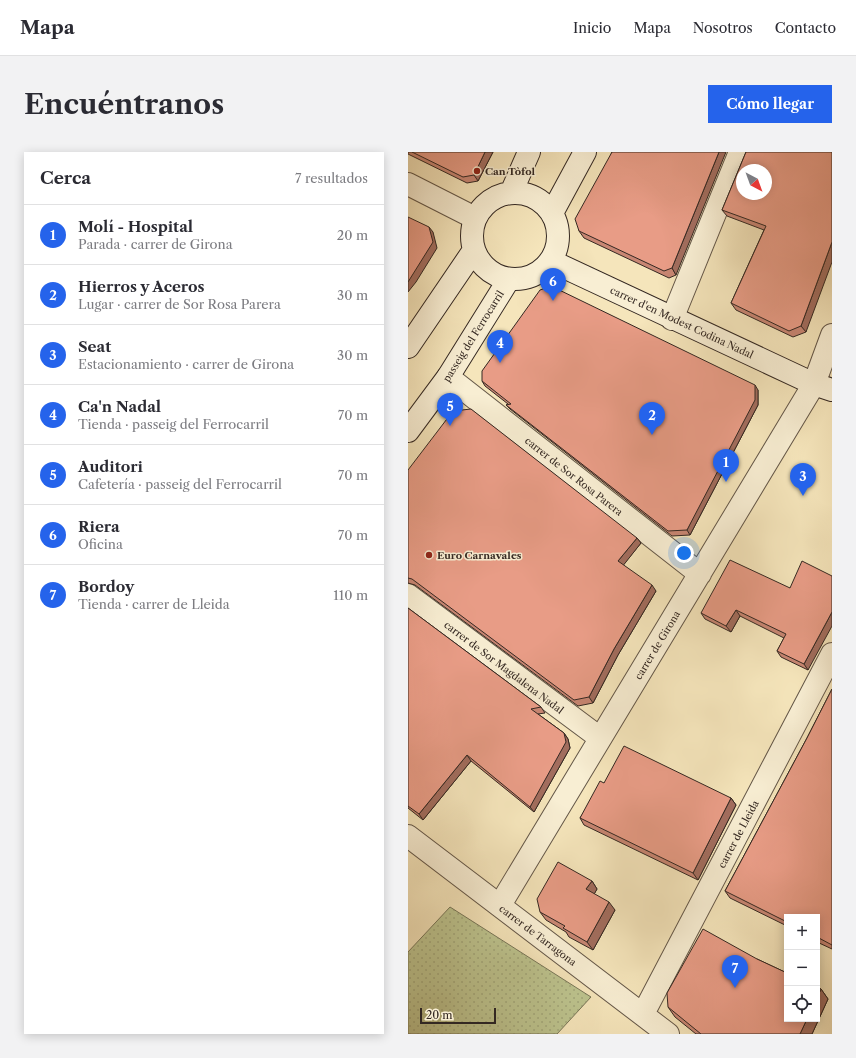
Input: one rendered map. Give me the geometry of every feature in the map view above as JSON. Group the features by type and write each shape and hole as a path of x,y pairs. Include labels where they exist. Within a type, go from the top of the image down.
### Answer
{"street":[{"path":"511,193 529,152"},
{"path":"552,213 585,152"},
{"path":"672,318 740,152"},
{"path":"408,184 475,218"},
{"path":"511,193 527,194 541,201 552,213 558,228 557,245 551,260 542,269 532,276 509,279 493,274 481,264 474,250 472,228 475,218 484,205 496,196 511,193"},
{"path":"408,348 474,250"},
{"name":"carrer d'en Modest Codina Nadal","path":"551,260 672,318 823,387 832,406"},
{"name":"passeig del Ferrocarril","path":"408,430 448,377 509,279"},
{"name":"carrer de Girona","path":"500,905 700,574 823,387 832,335"},
{"name":"carrer de Sor Rosa Parera","path":"448,377 700,574"},
{"name":"carrer de Sor Magdalena Nadal","path":"408,595 600,738"},
{"name":"carrer de Lleida","path":"643,1014 832,654"},
{"name":"carrer de Tarragona","path":"408,836 668,1034"}],"green space":[{"path":"450,907 591,997 557,1034 408,1034 408,952"}],"building":[{"path":"412,152 485,152 474,175 463,177"},
{"path":"612,152 719,152 672,268 664,271 579,231 575,219"},
{"path":"746,152 832,152 832,242 801,326 789,331 731,303 766,226 722,210 736,176 736,200 772,200 772,164 741,164"},
{"path":"408,217 429,227 433,242 408,282"},
{"path":"551,286 755,385 755,400 687,530 668,531 506,405 511,404 482,381 482,371 540,290"},
{"path":"471,409 637,538 618,561 652,585 614,649 589,697 574,700 412,579 408,578 408,470 453,411"},
{"path":"730,560 790,588 802,561 832,576 832,612 804,664 777,651 786,634 736,610 726,626 701,613"},
{"path":"408,608 541,707 531,709 564,733 566,742 530,807 467,755 419,814 408,806"},
{"path":"832,689 832,945 820,939 820,914 784,914 784,920 725,891"},
{"path":"624,746 731,798 693,873 580,818 600,781 604,783"},
{"path":"558,862 592,881 586,889 609,902 587,942 563,928 565,926 540,912 537,899"},
{"path":"703,929 757,959 784,972 784,1022 806,1022 800,1034 701,1034 668,1007 667,993"}],"place":[{"name":"Can Tòfol","path":"477,171"},
{"name":"Riera","path":"553,301"},
{"name":"Ca'n Nadal","path":"500,363"},
{"name":"Auditori","path":"450,426"},
{"name":"Hierros y Aceros","path":"652,435"},
{"name":"Molí - Hospital","path":"726,482"},
{"name":"Seat","path":"803,496"},
{"name":"Euro Carnavales","path":"429,555"},
{"name":"Bordoy","path":"735,988"}]}
